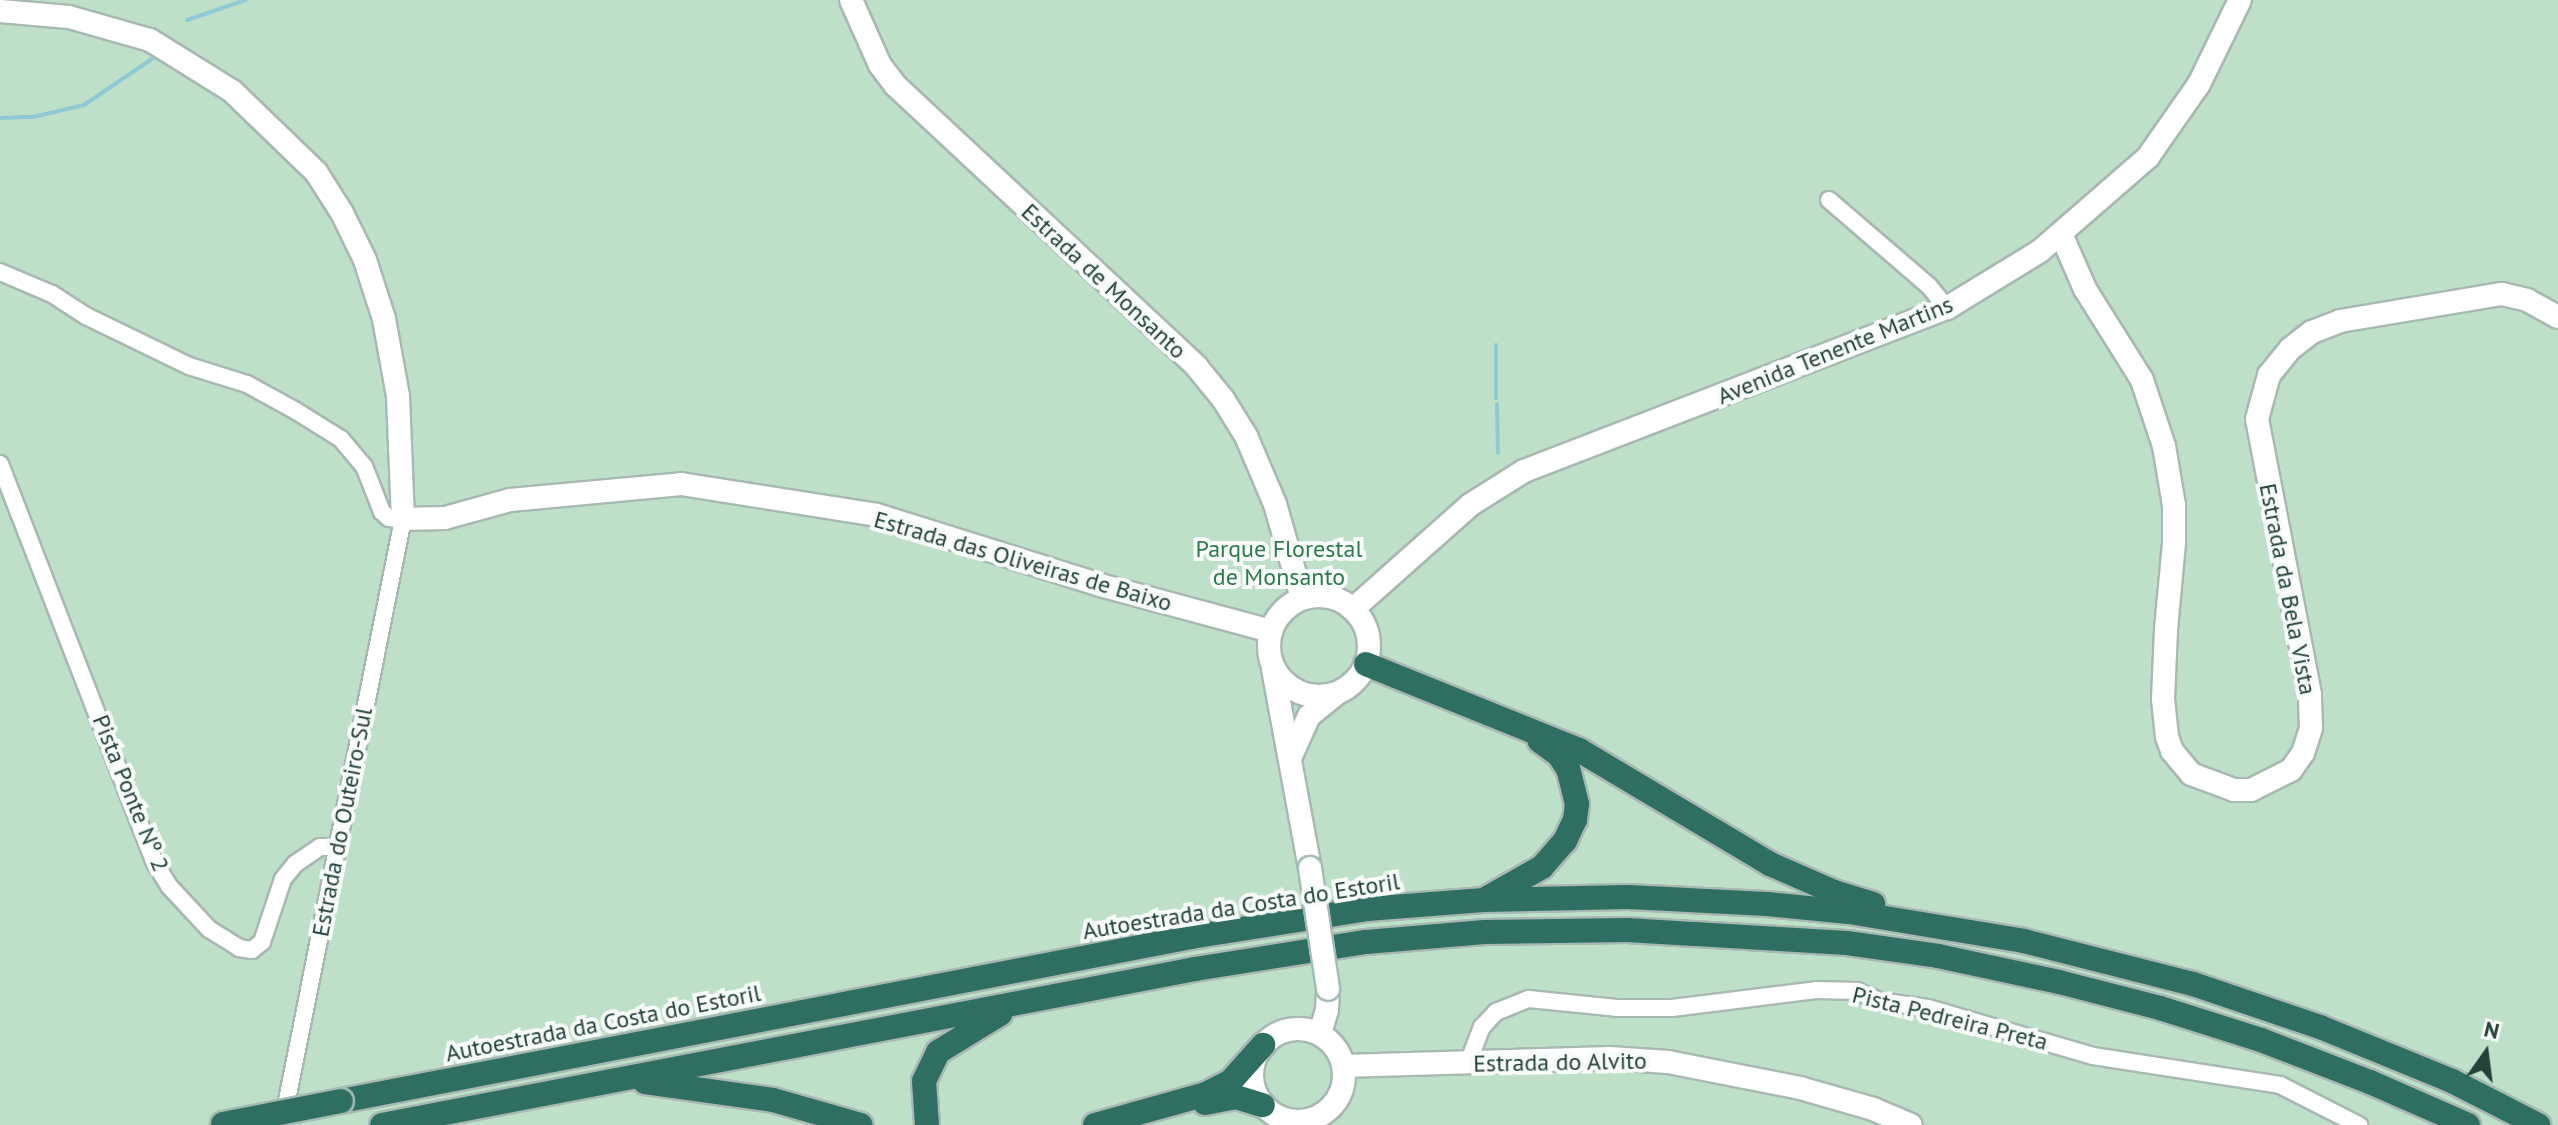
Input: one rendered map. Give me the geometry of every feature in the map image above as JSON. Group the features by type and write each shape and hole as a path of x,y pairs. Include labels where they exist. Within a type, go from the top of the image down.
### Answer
{"highway":[{"path":"1366,664 1579,750 1616,769 1770,864 1834,892 1940,925"},
{"path":"1484,900 1542,867 1565,841 1575,820 1577,804 1568,769 1559,755 1526,730"},
{"name":"Autoestrada da Costa do Estoril","path":"221,1125 1191,937 1367,909 1484,900 1628,897 1767,904 1940,925 2024,941 2226,994 2423,1069 2538,1125"},
{"path":"382,1125 1195,969 1366,942 1485,932 1627,930 1767,936 1938,956 2160,1008 2309,1057 2468,1125"},
{"path":"927,1125 924,1081 938,1052 1017,1004"},
{"path":"1095,1125 1206,1094 1230,1082 1263,1045"},
{"path":"626,1079 773,1100 861,1125"},
{"path":"1122,1125 1236,1097 1263,1105"}],"street":[{"name":"Estrada de Monsanto","path":"851,0 880,65 895,85 1196,366 1223,399 1246,436 1275,504 1302,598"},
{"name":"Avenida Tenente Martins","path":"1353,609 1470,505 1524,471 1947,308 2001,277 2061,234 2148,157 2199,84 2240,0"},
{"path":"0,11 69,17 150,40 232,91 316,172 342,213 365,260 384,319 398,396 403,519 389,518 382,512 364,466 341,439 296,411 247,384 189,366 41,289 0,272"},
{"path":"1829,200 1929,286 1947,308"},
{"name":"Estrada da Bela Vista","path":"2061,234 2085,289 2151,399 2164,446 2174,505 2163,699 2167,737 2172,751 2191,774 2217,787 2251,790 2280,779 2291,770 2308,742 2311,712 2257,419 2269,375 2290,349 2312,332 2356,318 2502,294 2527,300 2558,317"},
{"name":"Pista Ponte Nº 2","path":"0,464 154,861 169,886 217,935 239,948 252,950 262,942 283,879 295,864 320,847 336,847"},
{"name":"Estrada das Oliveiras de Baixo","path":"403,519 445,518 510,500 681,484 877,515 1100,585 1270,631"},
{"name":"Estrada do Outeiro-Sul","path":"282,1125 403,519"},
{"path":"1291,756 1309,716 1356,680 1366,664 1368,635 1353,609 1329,597 1302,598 1286,608 1270,631 1270,659 1291,756 1328,989 1327,1010 1320,1034"},
{"path":"1270,659 1275,671 1292,688 1316,696 1340,691"},
{"name":"Pista Pedreira Preta","path":"1468,1063 1482,1027 1496,1012 1529,999 1617,1008 1672,1008 1816,990 1857,991 1879,1001 1928,1008 2093,1056 2280,1085 2359,1125"},
{"path":"1303,1029 1320,1034 1333,1044 1343,1066 1343,1084 1330,1108 1314,1118 1286,1122 1263,1105 1254,1089 1252,1070 1263,1045 1285,1030 1303,1029"},
{"name":"Estrada do Alvito","path":"1343,1066 1610,1058 1703,1067 1800,1088 1873,1109 1911,1125"}],"green space":[{"name":"Parque Florestal de Monsanto","path":"0,0 2558,0 2558,1125 0,1125"}],"waterway":[{"path":"187,20 246,0"},
{"path":"0,118 33,117 84,105 152,59"},
{"path":"1496,345 1496,398"},
{"path":"1497,404 1498,453"}]}
